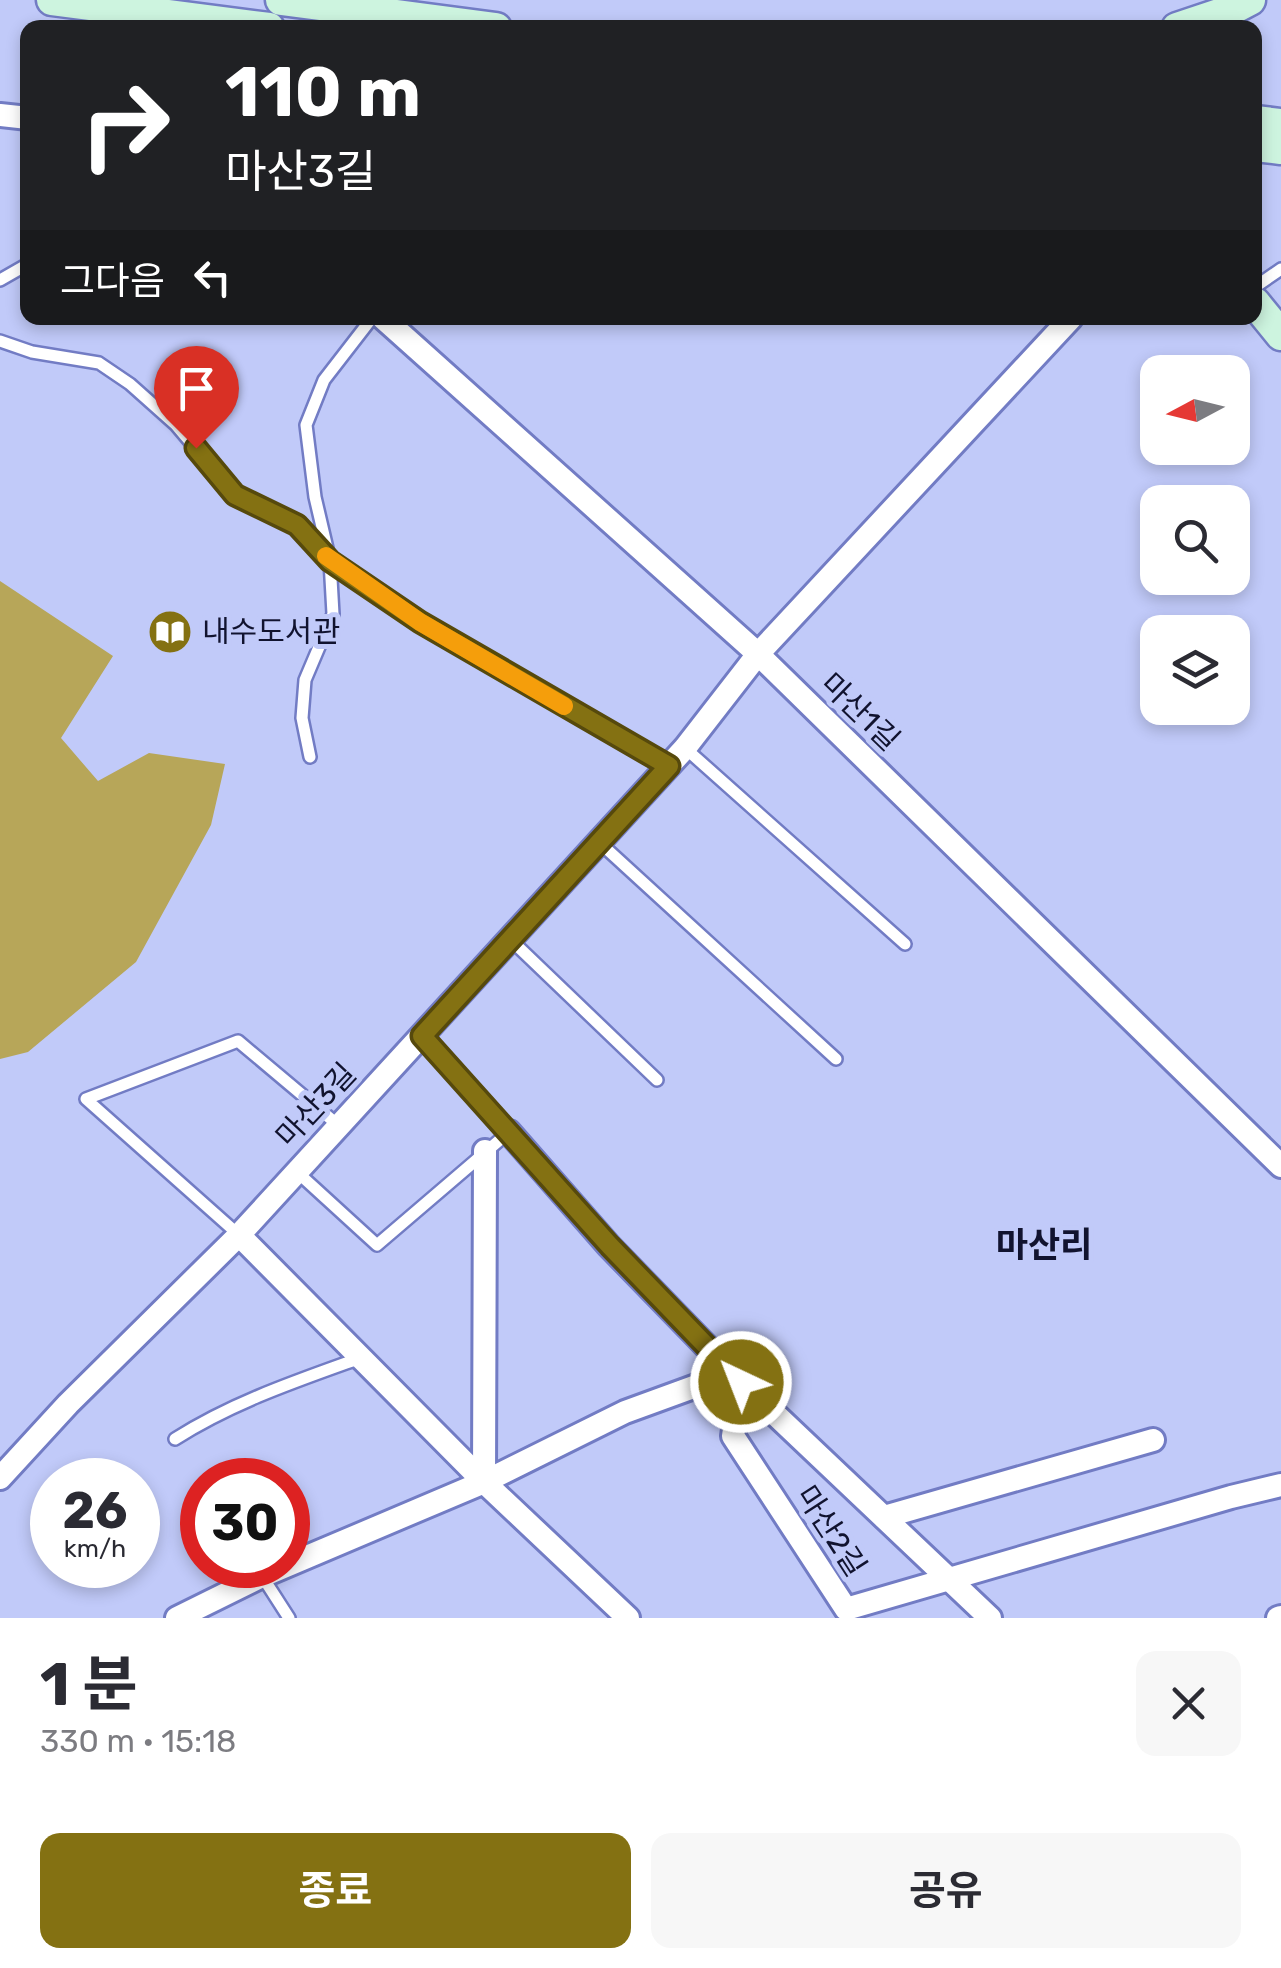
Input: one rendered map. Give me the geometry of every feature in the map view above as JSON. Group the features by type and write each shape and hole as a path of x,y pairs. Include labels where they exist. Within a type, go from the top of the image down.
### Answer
{"main road":[{"path":"52,0 163,20"},
{"path":"281,0 435,20"},
{"path":"1201,20 1250,0"},
{"path":"1262,311 1281,335"}],"street":[{"name":"마산1길","path":"390,325 758,654 1281,1166"},
{"name":"마산3길","path":"0,1478 68,1404 239,1235 669,766 758,654 1064,325"},
{"path":"509,1132 610,1246 741,1382 990,1618"},
{"path":"484,1482 485,1151"},
{"path":"239,1235 484,1482 628,1618"},
{"path":"310,1556 484,1482 625,1412 700,1384 741,1382"},
{"name":"마산2길","path":"741,1382 733,1436 848,1614 951,1579 1281,1485"},
{"path":"884,1516 1153,1440"},
{"path":"177,1618 238,1588"}],"lane":[{"path":"310,757 302,718 306,680 333,614 330,561 315,496 306,425 324,380 367,325"},
{"path":"0,341 32,352 100,364 130,384 176,425 235,495 297,525 330,561 420,622 669,766"},
{"path":"685,748 905,944"},
{"path":"598,841 836,1059"},
{"path":"510,939 657,1080"},
{"path":"296,1170 377,1245 509,1132 422,1036"},
{"path":"239,1235 86,1098 238,1041 338,1124"},
{"path":"176,1439 246,1402 363,1357"},
{"path":"270,1588 289,1618"}],"shaded area":[{"path":"0,581 113,656 61,738 98,781 149,753 225,764 211,825 136,962 28,1052 0,1059"}],"slow traffic":[{"path":"326,556 420,622 564,706"}],"place":[{"name":"내수도서관","path":"170,632"}],"district":[{"name":"마산리","path":"1044,1245"}],"route":[{"path":"196,448 235,495 297,525 330,561 420,622 669,766 422,1036 610,1246 741,1382"}]}
